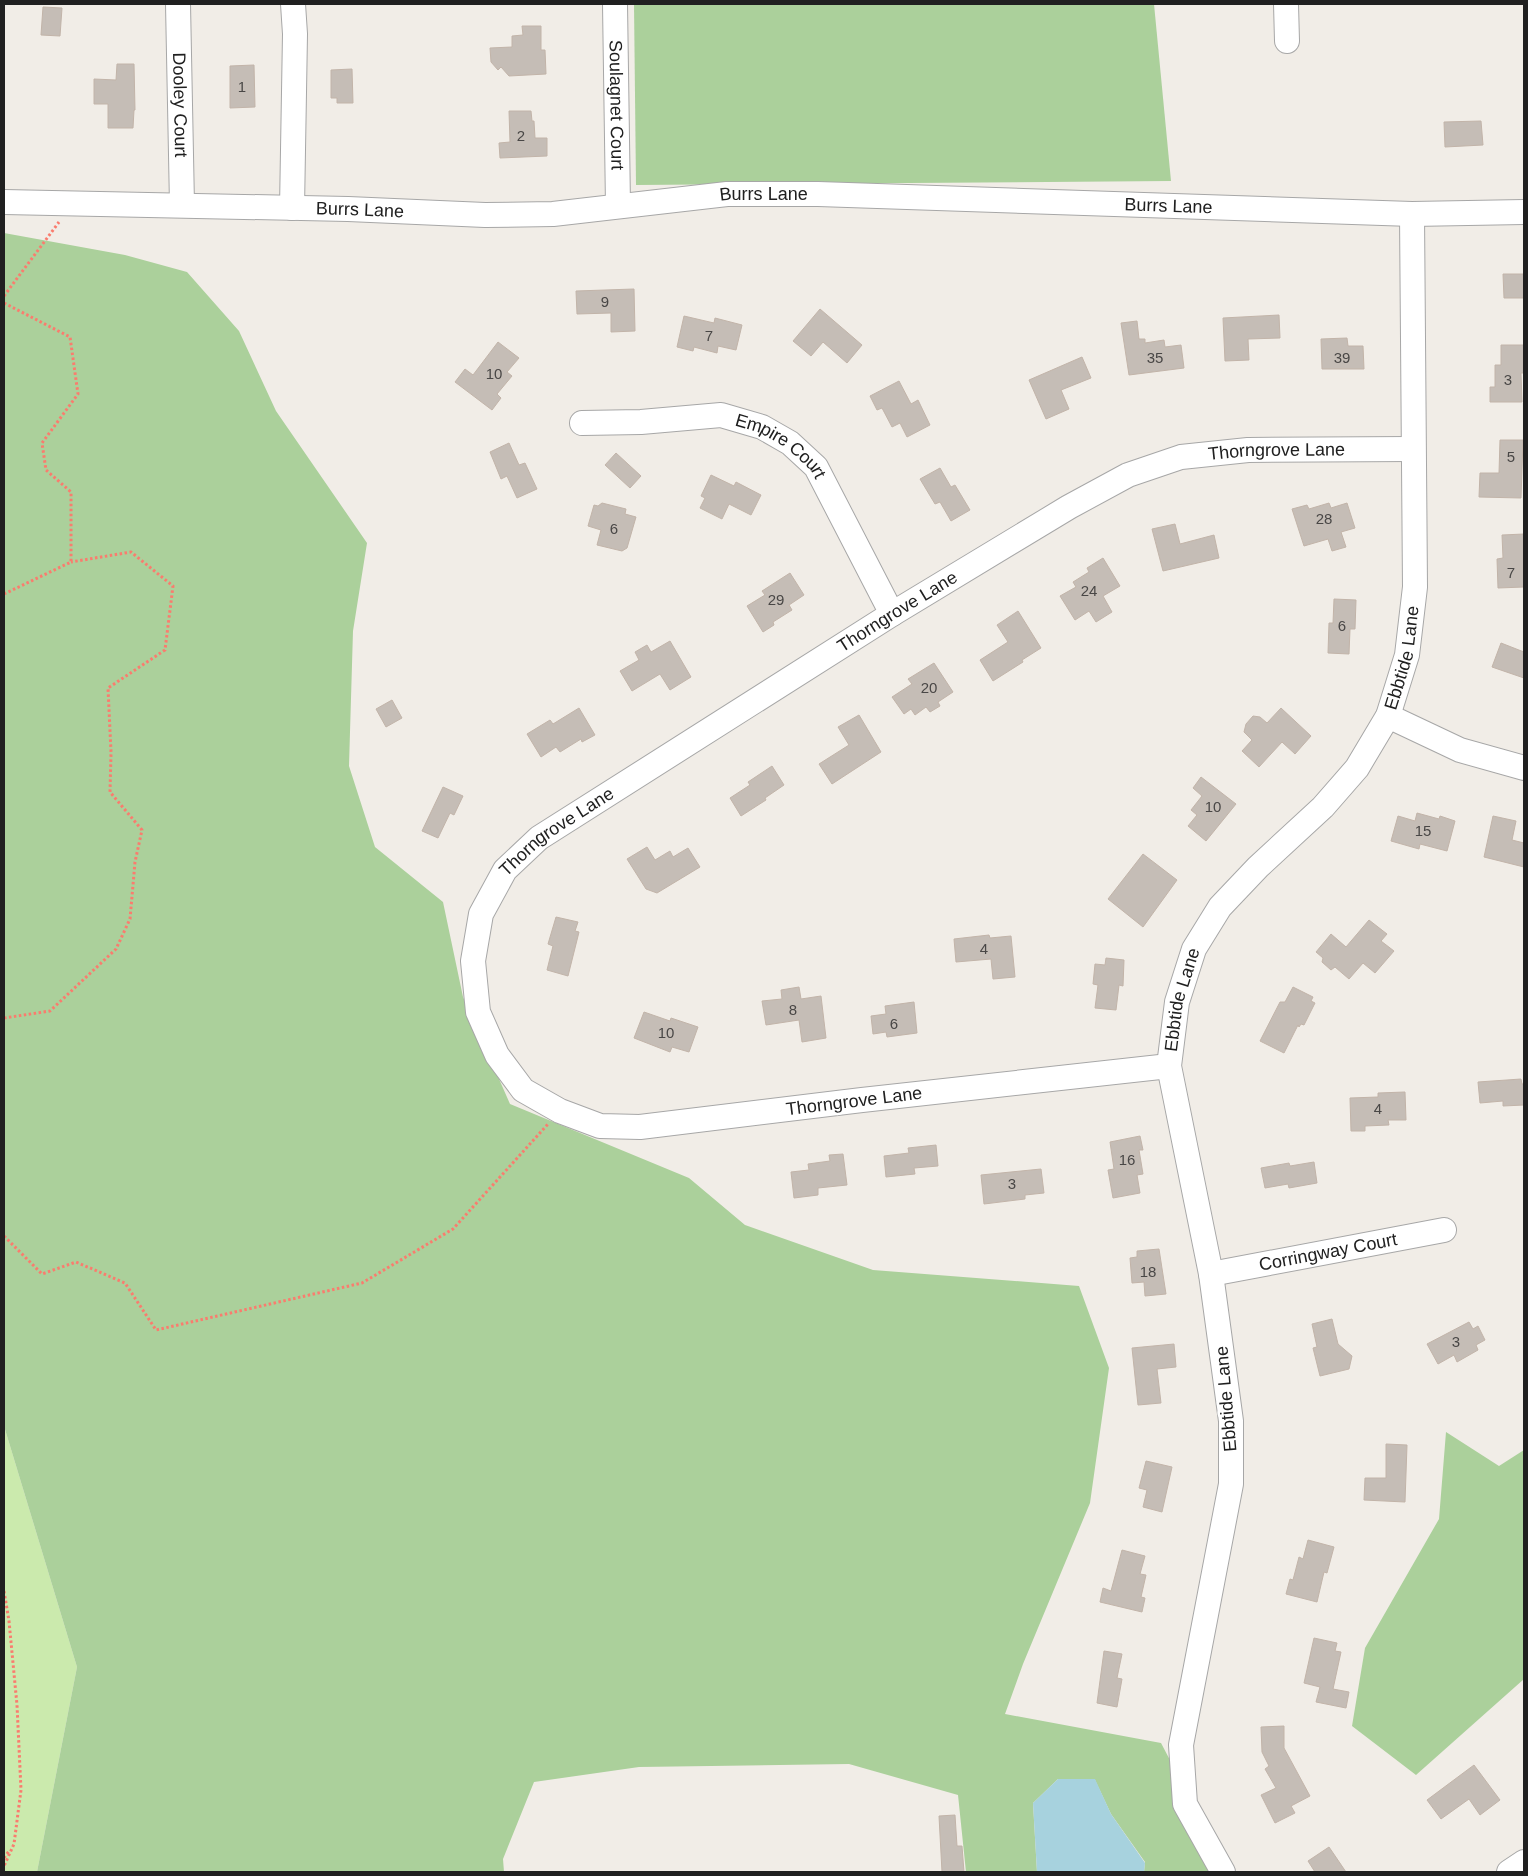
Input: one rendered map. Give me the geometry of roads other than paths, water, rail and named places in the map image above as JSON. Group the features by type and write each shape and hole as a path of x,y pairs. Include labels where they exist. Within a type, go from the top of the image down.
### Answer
{"street":[{"name":"Dooley Court","path":"178,4 182,206"},
{"path":"292,208 293,4"},
{"name":"Soulagnet Court","path":"615,4 618,206"},
{"path":"1286,4 1287,41"},
{"name":"Burrs Lane","path":"4,202 292,208 485,215 553,214 727,194 818,194 1412,214 1524,212"},
{"name":"Ebbtide Lane","path":"1224,1872 1185,1804 1181,1745 1231,1484 1231,1421 1211,1274 1169,1066 1177,1002 1194,949 1220,907 1258,867 1323,807 1357,768 1388,716 1407,655 1414,587 1412,214"},
{"name":"Empire Court","path":"582,423 641,422 721,415 762,427 790,443 816,467 892,614"},
{"name":"Thorngrove Lane","path":"1169,1066 640,1127 600,1126 560,1111 523,1090 497,1055 478,1012 473,961 481,914 505,870 539,838 892,614 1128,475 1181,458 1248,450 1412,449"},
{"path":"1388,716 1460,750 1524,768"},
{"name":"Corringway Court","path":"1211,1274 1444,1230"},
{"path":"1508,1872 1524,1862"}],"water":[{"path":"1058,1779 1095,1779 1111,1814 1145,1863 1144,1872 1037,1872 1033,1803"}]}
